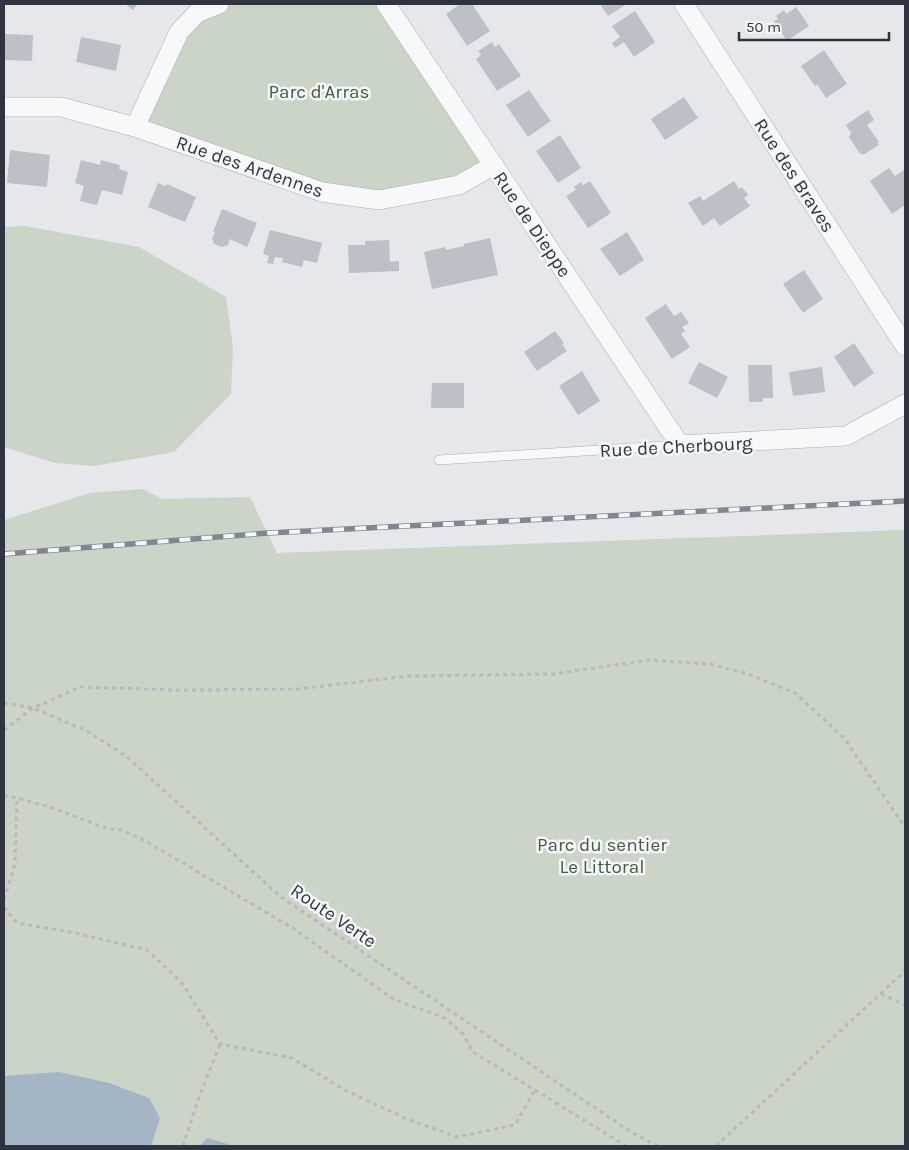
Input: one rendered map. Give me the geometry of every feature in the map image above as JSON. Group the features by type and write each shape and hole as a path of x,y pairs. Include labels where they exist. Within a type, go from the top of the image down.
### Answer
{"street":[{"path":"135,126 179,32 197,13 220,4"},
{"name":"Rue de Dieppe","path":"386,4 680,445"},
{"name":"Rue des Braves","path":"684,4 905,346"},
{"name":"Rue des Ardennes","path":"4,107 61,107 135,126 322,192 379,200 459,185 494,166"},
{"name":"Rue de Cherbourg","path":"680,445 846,436 905,404"}],"lane":[{"name":"Rue de Cherbourg","path":"438,460 680,445"}],"path":[{"path":"4,730 33,708 80,688 178,690 298,689 408,676 553,674 649,660 710,664 748,674 795,693 844,738 905,826"},
{"name":"Route Verte","path":"4,703 33,708 87,731 126,756 281,897 631,1132 658,1146"},
{"path":"4,794 83,818 108,829 122,830 144,840 291,927 395,1000 445,1018 463,1034 473,1052 626,1146"},
{"path":"4,899 15,864 17,798"},
{"path":"4,907 17,923 72,932 147,950 182,983 220,1044 292,1058 346,1090 407,1119 457,1137 515,1125 535,1090"},
{"path":"716,1146 905,971"},
{"path":"881,994 905,1005"},
{"path":"183,1146 198,1100 220,1044"}],"green space":[{"name":"Parc d'Arras","path":"220,4 386,4 494,165 379,200 135,127 179,32"},
{"path":"25,226 139,247 226,297 233,348 231,394 174,452 94,466 55,463 4,447 4,227"},
{"name":"Parc du sentier Le Littoral","path":"143,489 162,499 250,497 277,553 905,530 905,1146 4,1146 4,520 90,493"}],"water":[{"path":"59,1072 109,1083 149,1098 160,1118 151,1146 4,1146 4,1076"},
{"path":"208,1138 234,1146 200,1146"}],"building":[{"path":"125,4 138,4 133,10"},
{"path":"460,4 472,4 490,31 467,46 446,14"},
{"path":"600,4 627,4 608,16"},
{"path":"796,7 809,26 787,41 774,21 778,19 776,16 784,10 786,14"},
{"path":"635,11 655,42 634,57 624,42 615,48 612,43 620,37 612,26"},
{"path":"4,34 33,35 32,61 4,60"},
{"path":"81,37 121,45 116,71 76,62"},
{"path":"492,42 495,47 499,44 521,76 497,91 476,59 481,55 478,51"},
{"path":"824,50 847,84 826,98 817,84 815,86 801,66"},
{"path":"529,90 551,121 528,137 506,105"},
{"path":"684,97 698,118 665,140 651,119"},
{"path":"868,110 874,120 867,125 879,142 877,143 879,145 863,155 862,153 860,154 849,137 851,133 846,125"},
{"path":"560,135 581,168 558,183 536,151"},
{"path":"10,150 50,155 47,187 7,183"},
{"path":"81,160 100,165 101,160 120,165 119,169 128,172 122,195 102,190 97,205 80,201 84,186 75,183"},
{"path":"889,168 895,176 905,169 905,205 892,214 870,181"},
{"path":"590,181 611,213 588,228 566,196 576,190 574,187 581,182 583,185"},
{"path":"734,181 739,189 742,187 748,195 744,198 750,206 720,226 714,218 703,226 688,203 700,196 703,201"},
{"path":"158,183 166,186 167,184 196,197 185,222 148,207"},
{"path":"222,209 257,223 247,247 230,239 228,245 222,247 214,244 212,238 215,232 213,232"},
{"path":"270,230 322,243 317,263 304,260 302,267 282,262 283,258 275,257 273,264 267,263 269,256 263,254"},
{"path":"627,232 644,260 620,276 600,249"},
{"path":"490,238 498,275 432,289 424,252 445,247 446,250"},
{"path":"389,240 390,262 399,261 399,271 349,273 348,245 365,245 365,241"},
{"path":"804,270 823,299 803,313 783,284"},
{"path":"666,304 674,316 681,312 689,323 682,327 685,331 681,334 690,347 672,359 645,318"},
{"path":"555,331 564,343 562,344 567,351 537,371 524,352"},
{"path":"854,343 874,373 854,387 834,357"},
{"path":"699,362 728,377 717,398 688,383"},
{"path":"748,365 772,365 773,398 763,398 763,402 749,402"},
{"path":"822,367 825,392 793,396 789,372"},
{"path":"582,371 600,401 578,415 559,386"},
{"path":"432,383 464,383 464,408 431,408"}],"railway":[{"path":"4,554 268,533 905,501"}]}
